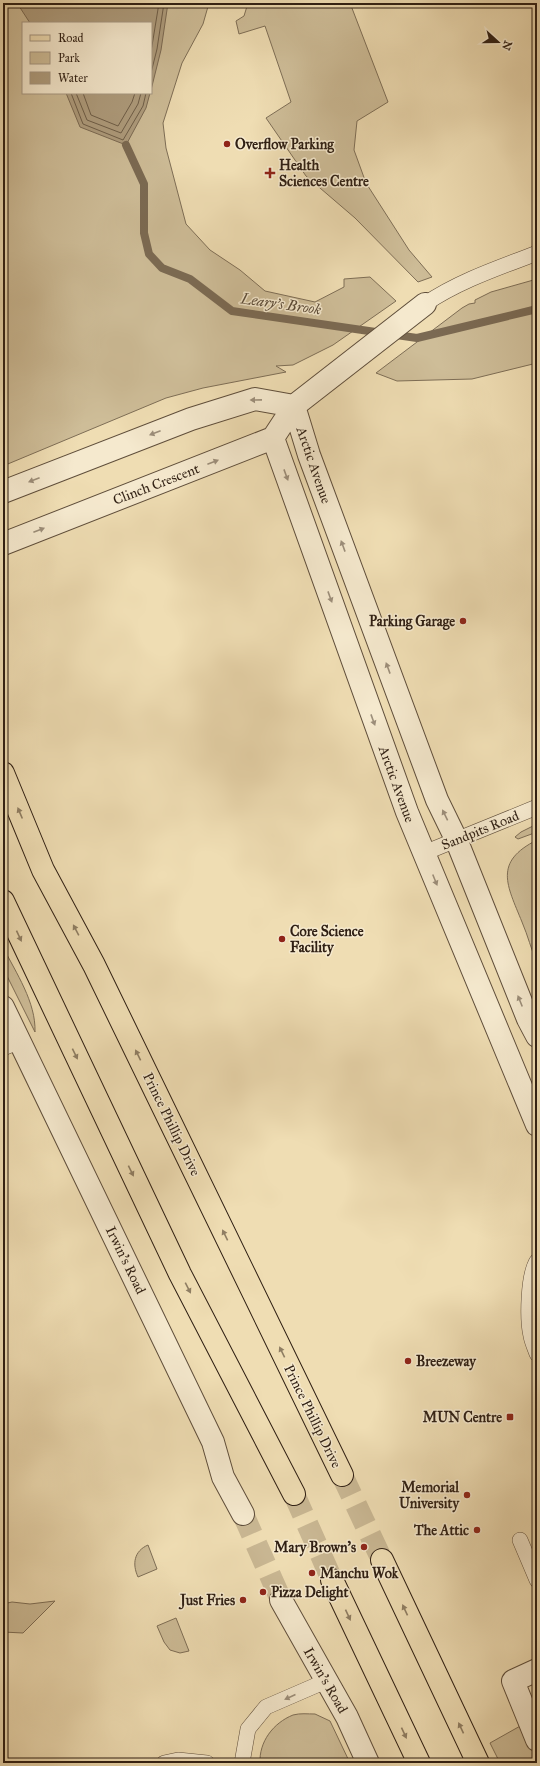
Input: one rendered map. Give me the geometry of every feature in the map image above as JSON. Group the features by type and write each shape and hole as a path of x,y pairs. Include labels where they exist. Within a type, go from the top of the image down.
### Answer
{"main road":[{"name":"Prince Phillip Drive","path":"3,773 43,870 94,965 342,1475"},
{"path":"3,901 177,1267 294,1494"},
{"path":"382,1560 478,1763"},
{"path":"332,1580 418,1763"}],"street":[{"path":"273,438 294,406 424,304"},
{"path":"3,492 192,419 255,398 294,406"},
{"name":"Arctic Avenue","path":"294,406 309,454 435,793 456,839 528,1019 537,1036"},
{"name":"Arctic Avenue","path":"273,438 404,805 537,1125"},
{"name":"Clinch Crescent","path":"3,544 273,438"},
{"name":"Irwin's Road","path":"3,1007 12,1045 213,1442 224,1477 243,1514"},
{"name":"Irwin's Road","path":"281,1600 347,1716 368,1763"},
{"path":"537,1670 513,1681 537,1740"}],"lane":[{"path":"424,304 447,289 465,280 537,253"},
{"name":"Sandpits Road","path":"424,853 537,807"},
{"path":"535,1264 529,1297 530,1335 537,1354"},
{"path":"520,1540 537,1580"},
{"path":"242,1763 248,1729 266,1708 326,1681"},
{"path":"164,1763 178,1760 207,1763"}],"green space":[{"path":"3,3 209,3 203,24 182,63 163,123 166,148 186,224 210,250 240,270 265,291 315,302 344,287 344,279 370,277 396,301 333,345 293,365 276,366 286,372 203,388 166,398 3,466"},
{"path":"248,3 350,3 388,102 357,121 354,150 366,183 409,250 432,277 418,282 355,218 306,176 266,118 291,102 265,26 239,34 236,21 244,16"},
{"path":"537,279 537,363 472,379 397,381 376,373 462,308 469,304 475,303 475,300 491,292"},
{"path":"537,824 537,832 518,839 515,837 521,832"},
{"path":"537,840 537,963 512,897 507,875 509,866 514,857 523,848"},
{"path":"3,947 29,999 35,1032 3,968"},
{"path":"148,1545 157,1569 138,1577 135,1567 137,1554"},
{"path":"55,1601 23,1633 3,1632 3,1604 12,1602 30,1604"},
{"path":"176,1618 189,1651 180,1653 170,1650 164,1642 157,1626"},
{"path":"315,1714 330,1721 350,1763 260,1763 260,1755 265,1741 279,1723 293,1715"},
{"path":"522,1725 532,1749 537,1752 537,1763 500,1763 490,1743"}],"water":[{"path":"17,3 168,3 161,50 152,86 152,22 29,22"},
{"path":"66,94 150,94 146,108 126,145 80,127"}],"waterway":[{"name":"Leary's Brook","path":"126,145 144,184 144,233 149,254 162,268 190,279 232,311 417,338 537,309"}],"tunnel":[{"path":"342,1475 382,1560"},
{"path":"294,1494 332,1580"},
{"path":"243,1514 281,1600"}],"place":[{"name":"Overflow Parking","path":"227,144"},
{"name":"Health Sciences Centre","path":"270,173"},
{"name":"Parking Garage","path":"463,621"},
{"name":"Core Science Facility","path":"282,939"},
{"name":"Breezeway","path":"408,1361"},
{"name":"MUN Centre","path":"510,1417"},
{"name":"Memorial University","path":"467,1495"},
{"name":"The Attic","path":"477,1530"},
{"name":"Mary Brown's","path":"364,1547"},
{"name":"Manchu Wok","path":"312,1573"},
{"name":"Pizza Delight","path":"263,1592"},
{"name":"Just Fries","path":"243,1600"}]}
